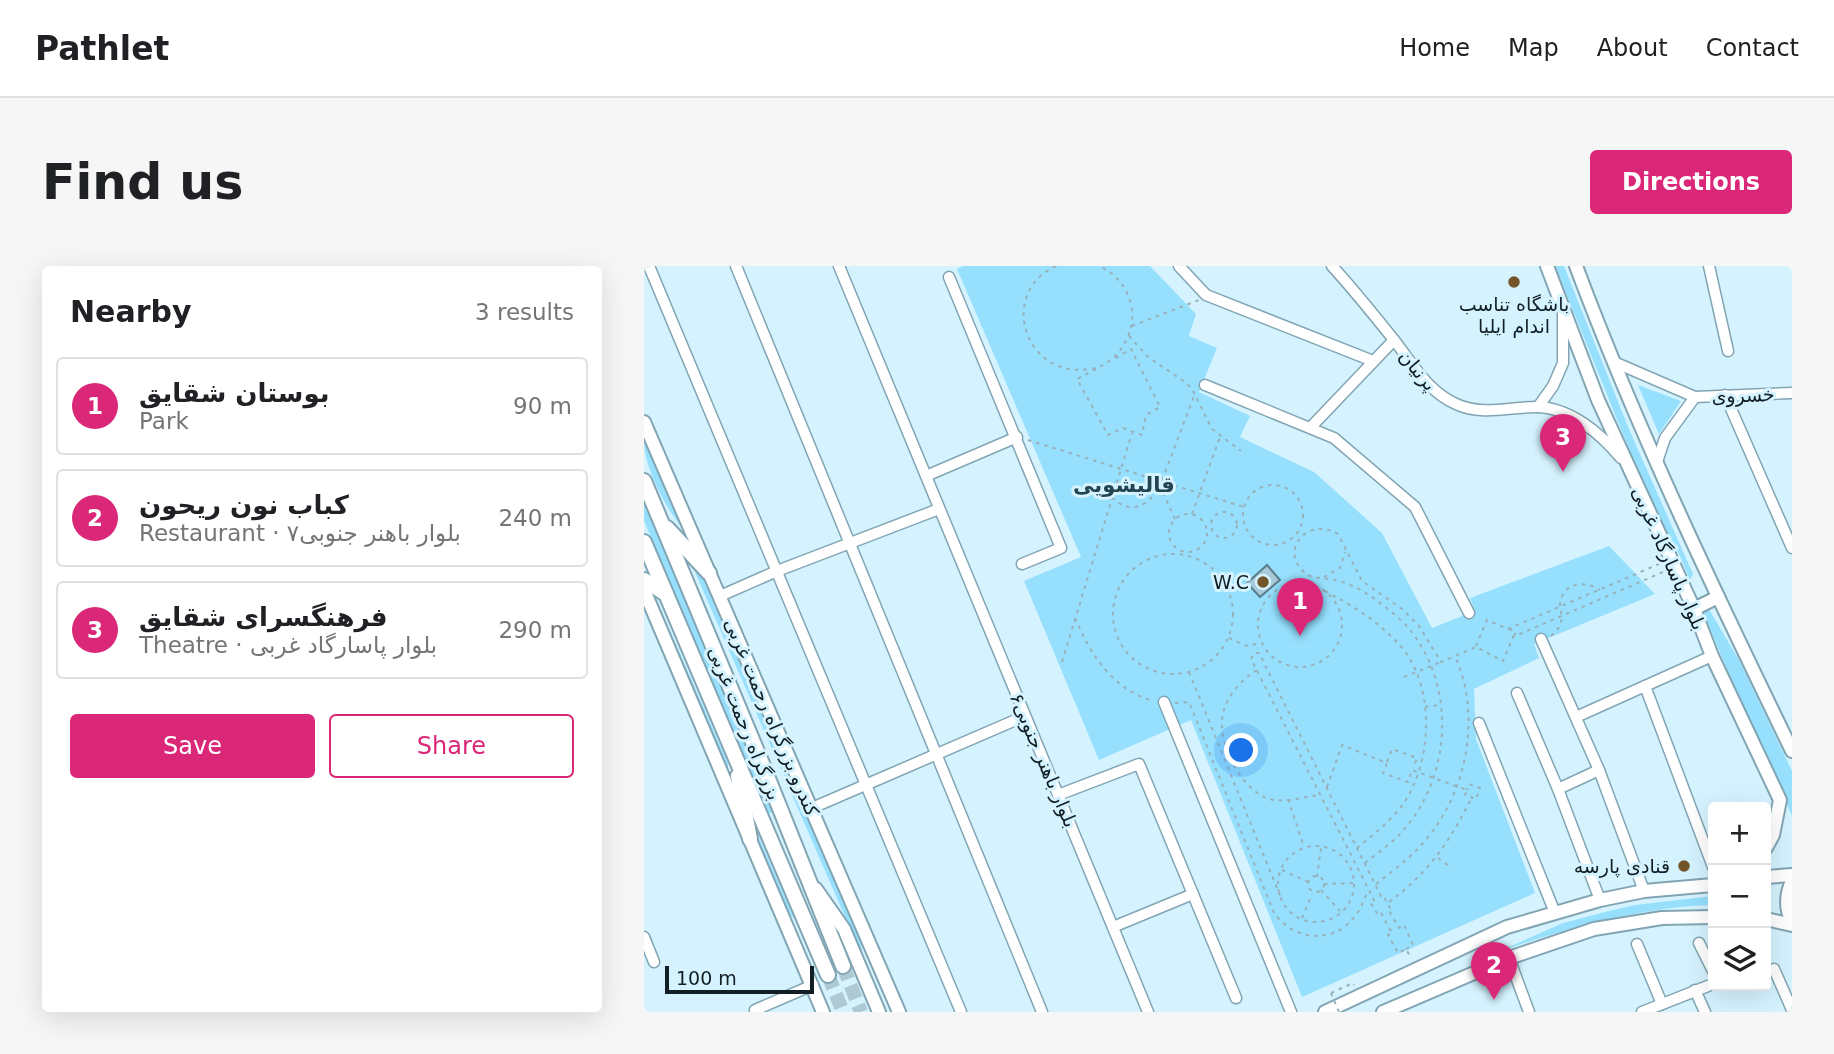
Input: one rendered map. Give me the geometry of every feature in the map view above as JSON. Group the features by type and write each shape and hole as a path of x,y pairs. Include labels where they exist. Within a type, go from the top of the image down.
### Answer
{"highway":[{"name":"بزرگراه رحمت غربی","path":"644,481 843,967"},
{"path":"661,521 709,573"},
{"name":"بزرگراه رحمت غربی","path":"644,542 828,975"},
{"path":"644,580 666,594"},
{"path":"732,747 750,839"}],"main road":[{"name":"بلوار پاسارگاد غربی","path":"1547,266 1628,466 1694,609 1712,656 1780,800 1771,839"},
{"name":"بلوار پاسارگاد غربی","path":"1576,266 1657,462 1792,751"},
{"name":"کندرو بزرگراه رحمت غربی","path":"644,422 898,1012"},
{"path":"644,590 823,1012"},
{"path":"1694,609 1718,597"},
{"path":"1771,876 1792,874"},
{"path":"806,875 844,929 877,1008"},
{"path":"1771,920 1792,924 1787,894 1792,881"},
{"path":"1325,1012 1481,937 1555,913 1644,891 1708,885"},
{"path":"1383,1012 1509,958 1594,929 1662,918 1708,918"},
{"path":"873,952 877,1008"}],"street":[{"path":"649,266 961,1012"},
{"path":"736,266 1042,1012"},
{"name":"بلوار باهنر جنوبی۶","path":"839,266 1148,1012"},
{"path":"1179,266 1209,297 1373,362"},
{"name":"پرنیان","path":"1332,266 1435,392 1459,406 1479,410 1506,411 1538,407"},
{"path":"1709,266 1728,352"},
{"path":"949,277 1061,548 1022,564"},
{"path":"1563,310 1563,363 1553,386 1538,407 1582,422 1596,432 1628,466"},
{"path":"1310,428 1394,340"},
{"path":"1614,362 1695,397 1665,438 1657,462"},
{"path":"1205,384 1334,438 1415,507 1469,613"},
{"name":"خسروى","path":"1695,397 1792,393"},
{"path":"1725,395 1791,545"},
{"path":"926,476 1017,437"},
{"path":"720,596 850,542 939,509"},
{"path":"1541,639 1599,770 1644,891"},
{"path":"1576,717 1712,656"},
{"path":"1645,687 1712,865"},
{"path":"1517,693 1558,789 1600,901"},
{"path":"1164,702 1291,1012"},
{"path":"812,808 1025,716"},
{"path":"1479,723 1555,913"},
{"path":"1058,795 1139,764 1236,998"},
{"path":"1558,789 1599,770"},
{"path":"1113,926 1193,894"},
{"path":"1699,943 1708,961"},
{"path":"1637,944 1662,1004"},
{"path":"646,945 654,962"},
{"path":"1509,958 1529,1012"},
{"path":"1774,969 1792,1010"},
{"path":"755,1010 813,985"},
{"path":"1642,1012 1708,986"},
{"path":"1695,990 1705,1012"}],"path":[{"path":"1056,266 1038,278 1028,293 1023,311 1025,329 1032,346 1045,359 1061,368 1079,371 1096,368"},
{"path":"1101,266 1119,280 1129,295 1133,313 1129,335 1112,360"},
{"path":"1131,326 1209,297"},
{"path":"1129,335 1148,357 1185,382 1195,395 1212,429 1241,451"},
{"path":"1131,349 1160,407 1146,415 1142,435 1123,428 1108,435 1076,379 1096,368 1131,349"},
{"path":"1112,497 1121,506 1137,508 1148,502 1160,486 1195,395"},
{"path":"1062,662 1133,432"},
{"path":"1192,514 1221,436"},
{"path":"1017,437 1244,508"},
{"path":"1160,486 1175,519"},
{"path":"1263,486 1282,486 1291,491 1302,507 1303,517 1297,532 1288,541 1278,544 1259,541 1246,527 1244,508 1248,498 1263,486"},
{"path":"1226,513 1235,518 1237,528 1228,538 1216,536 1211,528 1212,520 1218,514 1226,513"},
{"path":"1235,518 1243,513"},
{"path":"1182,514 1192,514 1204,521 1206,539 1199,549 1180,550 1169,534 1170,528 1182,514"},
{"path":"1207,529 1211,528"},
{"path":"1364,864 1399,835 1424,799 1441,747 1444,724 1441,704 1432,666 1416,636 1367,593 1338,580 1309,576 1297,563 1295,550 1301,536 1314,528 1338,534 1362,581 1385,596 1419,626 1441,662"},
{"path":"1297,532 1301,536"},
{"path":"1323,578 1340,568 1346,556 1345,549"},
{"path":"1178,555 1180,550"},
{"path":"1169,554 1189,556 1207,564 1221,578 1231,596 1234,615 1228,638 1220,652 1206,666 1189,673 1167,675 1148,669 1132,658 1120,642 1114,623 1114,603 1121,585 1133,569 1150,559 1169,554"},
{"path":"1508,629 1672,563"},
{"path":"1513,637 1672,563"},
{"path":"1325,591 1341,614 1342,628 1332,653 1322,662 1309,667 1295,667 1271,656 1258,631 1264,603 1273,593 1285,586 1299,583 1313,585 1325,591 1358,608 1378,623 1404,651 1415,673 1424,707 1426,746 1418,772 1402,805 1382,829 1357,848"},
{"path":"1523,633 1541,639 1557,631 1562,596 1573,585 1584,583 1600,591"},
{"path":"1075,618 1090,650 1112,678 1142,697 1164,702 1189,702 1274,913 1286,927 1314,937 1340,930 1357,915 1368,890"},
{"path":"1404,677 1476,647 1487,620 1516,632 1503,660 1476,647"},
{"path":"1228,638 1244,646 1262,642"},
{"path":"1251,646 1254,653 1251,659 1374,900 1370,902 1377,915 1381,913 1392,933 1388,935 1398,953 1413,945 1404,925 1399,928 1388,909 1391,908 1383,895 1381,897 1259,653 1254,653"},
{"path":"1375,884 1411,856 1426,840 1451,803 1457,787 1467,746 1468,724 1467,697 1455,656"},
{"path":"1257,670 1238,684 1221,719 1232,760 1241,777 1264,797 1274,800 1320,794"},
{"path":"1189,673 1280,898 1287,908 1301,918 1321,922 1334,918 1351,899 1354,883 1350,868 1338,853 1321,847 1304,848 1292,854 1281,869 1278,886 1280,898"},
{"path":"1424,707 1441,704"},
{"path":"1326,788 1342,744 1387,763"},
{"path":"1392,749 1417,758 1408,782 1383,773 1387,763 1392,749"},
{"path":"1412,769 1467,790"},
{"path":"1469,784 1480,788 1476,799 1465,794 1467,790 1469,784"},
{"path":"1388,903 1412,884 1437,857 1458,825 1471,797"},
{"path":"1288,799 1304,848"},
{"path":"1317,877 1321,847"},
{"path":"1437,857 1450,866"},
{"path":"1350,868 1356,865"},
{"path":"1281,869 1308,882"},
{"path":"1308,882 1317,877"},
{"path":"1317,877 1324,884 1354,883"},
{"path":"1308,882 1312,892"},
{"path":"1321,890 1324,884"},
{"path":"1321,890 1341,912"},
{"path":"1312,892 1321,890"},
{"path":"1301,918 1312,892"},
{"path":"1406,949 1416,968"},
{"path":"1339,1012 1331,993 1353,983"}],"shaded area":[{"path":"963,266 1150,266 1196,314 1189,336 1217,348 1199,392 1250,416 1240,437 1314,472 1382,533 1432,628 1475,611 1470,598 1609,546 1655,594 1534,644 1539,658 1474,689 1476,739 1535,893 1302,997 1191,720 1099,760 1024,581 1081,557 957,269"},
{"path":"1555,266 1564,266 1629,429 1693,574 1690,580 1679,554 1660,526"},
{"path":"1638,385 1681,401 1659,434"},
{"path":"644,441 683,529 657,487 648,463"},
{"path":"644,501 696,620 773,812 768,814 644,521"},
{"path":"688,556 702,576 861,943 863,958"},
{"path":"647,588 654,594 728,763 728,775"},
{"path":"1707,606 1739,660 1792,771 1792,816 1712,634 1702,608"},
{"path":"751,819 794,918 787,912 751,828"},
{"path":"1708,897 1708,905 1632,914 1500,951 1563,923 1635,905"}],"building":[{"name":"W.C","path":"1267,565 1280,580 1260,597 1247,583"}],"tunnel":[{"path":"843,966 861,1012"},
{"path":"828,975 843,1012"}],"place":[{"name":"باشگاه تناسب اندام ایلیا","path":"1514,282"},
{"name":"فرهنگسرای شقایق","path":"1563,472"},
{"name":"W.C","path":"1263,582"},
{"name":"بوستان شقایق","path":"1300,636"},
{"name":"قنادی پارسه","path":"1684,866"},
{"name":"کباب نون ریحون","path":"1494,1000"}],"district":[{"name":"قالیشویی","path":"1124,485"}]}
